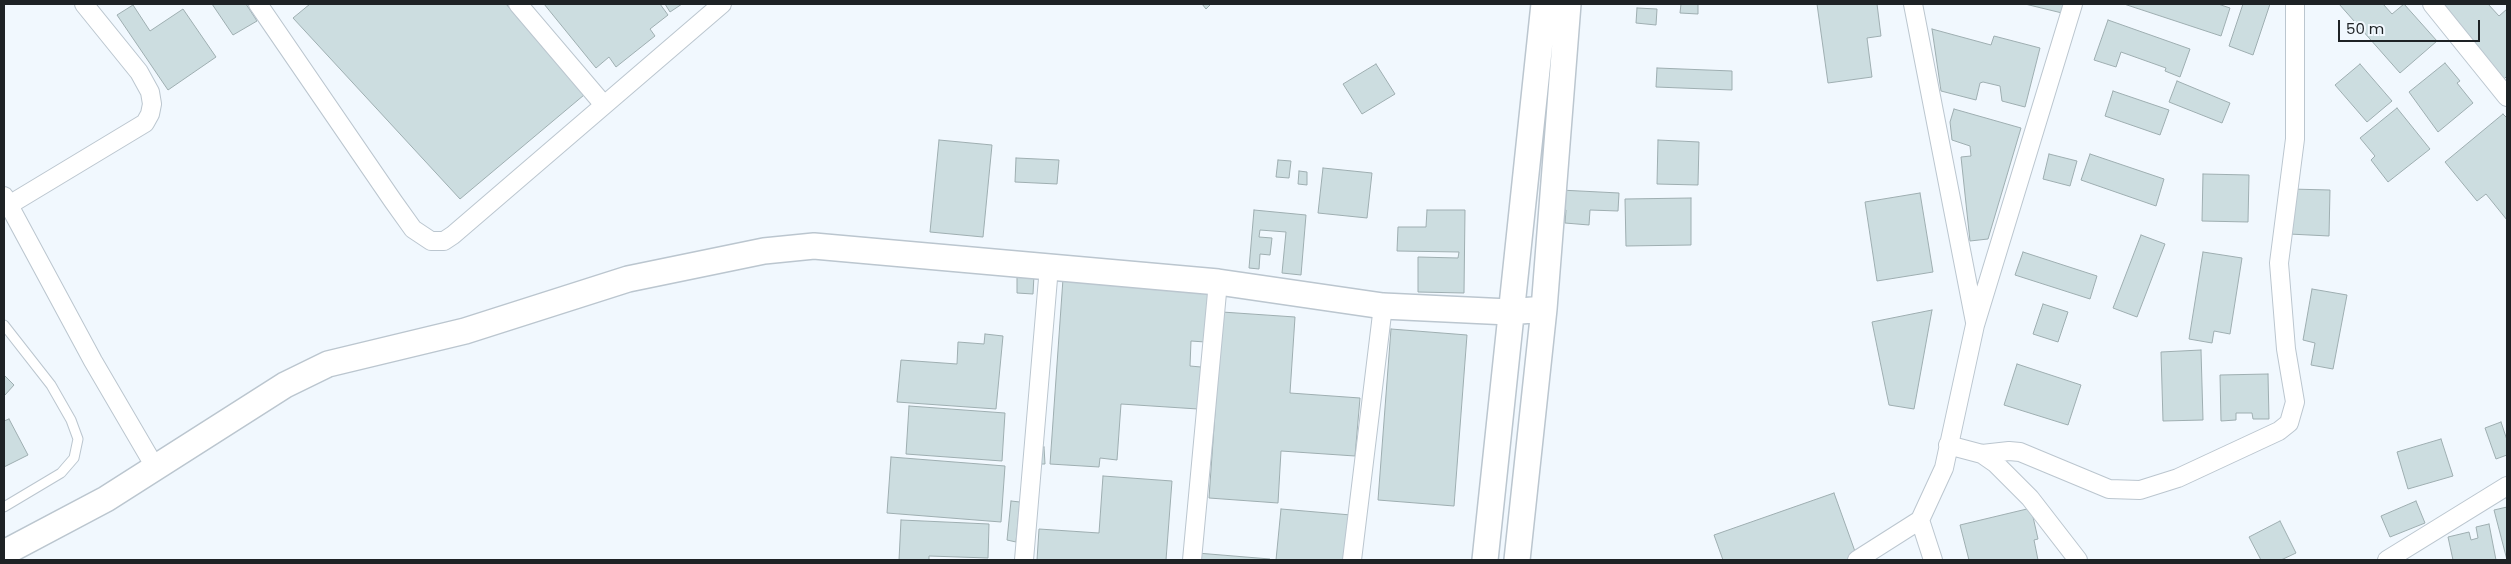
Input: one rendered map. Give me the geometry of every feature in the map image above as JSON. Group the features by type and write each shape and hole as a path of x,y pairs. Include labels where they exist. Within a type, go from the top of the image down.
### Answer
{"main road":[{"path":"1516,560 1544,309 1555,11"},
{"path":"1484,560 1509,312 1555,11"},
{"path":"4,553 106,499 285,385 328,364 465,331 628,279 764,251 814,246 1218,282 1383,306 1509,312 1544,309"}],"street":[{"path":"84,4 140,72 150,92 152,104 150,114 145,123 6,201 88,352 155,467"},
{"path":"518,4 604,105"},
{"path":"266,7 413,229 431,241 444,241 454,235 722,4"},
{"path":"1914,4 1975,325"},
{"path":"1857,560 1920,520 1944,468 1975,325 2073,4"},
{"path":"1982,454 2009,450 2020,452 2109,489 2140,490 2178,478 2279,431 2289,423 2295,402 2286,349 2279,264 2295,139 2295,4"},
{"path":"2432,4 2504,88"},
{"path":"1024,560 1049,267"},
{"path":"1192,560 1218,282"},
{"path":"1352,560 1383,306"},
{"path":"1948,445 1982,454 1996,463 2030,498 2078,560"},
{"path":"2387,560 2507,486"},
{"path":"1920,520 1933,560"}],"lane":[{"path":"4,325 51,385 72,420 78,438 74,458 61,473 4,507"}],"building":[{"path":"212,4 246,4 257,21 233,35"},
{"path":"310,4 506,4 584,95 460,199 293,18"},
{"path":"544,4 660,4 668,15 650,29 655,36 616,67 609,57 596,68"},
{"path":"665,4 682,4 670,12"},
{"path":"1202,4 1211,4 1206,9"},
{"path":"1681,4 1698,4 1698,14 1680,13"},
{"path":"1817,4 1877,4 1881,36 1867,38 1872,77 1828,83"},
{"path":"2025,4 2065,4 2062,13"},
{"path":"2124,4 2218,4 2230,8 2221,36"},
{"path":"2243,4 2270,4 2253,55 2229,46"},
{"path":"2339,4 2383,4 2392,14 2404,4 2437,41 2400,73"},
{"path":"2440,4 2488,4 2499,16 2507,9 2507,76 2504,79"},
{"path":"133,5 150,31 183,9 216,57 168,90 117,15"},
{"path":"1637,8 1657,9 1656,25 1636,23"},
{"path":"2108,20 2190,49 2180,77 2165,71 2166,68 2121,52 2116,67 2094,60"},
{"path":"1932,29 1991,45 1994,36 2040,48 2025,107 2002,101 2000,86 1983,82 1980,83 1976,100 1941,91"},
{"path":"2445,63 2460,81 2457,83 2473,103 2438,132 2409,92"},
{"path":"1376,64 1395,94 1362,114 1343,84"},
{"path":"2360,64 2392,101 2367,122 2335,85"},
{"path":"1657,68 1732,71 1732,90 1656,87"},
{"path":"2177,81 2230,103 2222,123 2169,102"},
{"path":"2113,91 2169,110 2160,135 2105,116"},
{"path":"2397,108 2430,149 2388,182 2371,160 2375,156 2360,138"},
{"path":"1954,109 2021,128 1988,239 1970,241 1961,157 1971,156 1970,146 1952,140 1950,122"},
{"path":"2503,114 2507,118 2507,220 2486,194 2477,201 2445,162"},
{"path":"939,140 992,145 983,237 930,232"},
{"path":"1658,140 1699,142 1698,185 1657,184"},
{"path":"2049,154 2077,161 2070,186 2043,179"},
{"path":"2090,154 2164,179 2156,206 2081,180"},
{"path":"1016,158 1059,160 1057,184 1015,182"},
{"path":"1278,160 1291,161 1289,178 1276,177"},
{"path":"1323,168 1372,173 1367,218 1318,213"},
{"path":"1299,171 1307,172 1307,185 1298,184"},
{"path":"2203,174 2249,175 2248,222 2202,221"},
{"path":"2290,189 2330,190 2329,236 2289,234"},
{"path":"1560,190 1619,193 1618,211 1590,210 1589,225 1565,223 1566,210 1559,209"},
{"path":"1920,193 1933,272 1877,281 1865,202"},
{"path":"1691,198 1691,245 1626,246 1625,199"},
{"path":"1254,210 1306,215 1301,275 1282,273 1286,232 1260,230 1259,237 1272,238 1270,255 1260,254 1259,269 1249,268"},
{"path":"1427,210 1465,210 1464,293 1418,292 1418,257 1458,258 1459,252 1397,251 1398,227 1426,227"},
{"path":"2141,235 2165,244 2137,317 2113,308"},
{"path":"2023,252 2097,276 2090,299 2015,275"},
{"path":"2203,252 2242,258 2230,334 2214,331 2212,343 2189,339"},
{"path":"1017,275 1034,275 1033,294 1017,293"},
{"path":"1063,279 1209,288 1205,342 1191,341 1190,366 1201,367 1198,409 1121,404 1117,460 1100,458 1099,467 1050,464"},
{"path":"2312,289 2347,295 2333,369 2311,365 2315,343 2303,340"},
{"path":"2043,304 2068,312 2058,342 2033,334"},
{"path":"1932,310 1914,409 1889,405 1872,322"},
{"path":"1222,312 1295,317 1290,393 1360,398 1355,456 1281,451 1278,503 1209,498"},
{"path":"1391,329 1467,335 1454,506 1378,500"},
{"path":"985,334 1003,336 996,409 897,402 901,360 957,364 958,342 984,344"},
{"path":"2201,350 2203,420 2163,421 2161,352"},
{"path":"2017,364 2081,385 2068,425 2004,405"},
{"path":"2268,374 2269,419 2253,419 2252,413 2236,413 2236,420 2221,421 2220,375"},
{"path":"4,375 14,385 5,395 4,394"},
{"path":"909,406 1005,413 1002,461 906,454"},
{"path":"9,419 28,455 4,467 4,421"},
{"path":"2501,422 2507,440 2507,455 2496,459 2485,428"},
{"path":"2441,439 2453,476 2408,489 2397,452"},
{"path":"1044,447 1045,464 1036,464 1036,448"},
{"path":"891,457 1005,466 1001,522 887,513"},
{"path":"1103,476 1172,481 1166,560 1037,560 1039,529 1099,533"},
{"path":"1834,493 1857,557 1847,560 1723,560 1714,535"},
{"path":"1011,501 1020,502 1016,542 1007,540"},
{"path":"2416,501 2425,523 2390,537 2381,516"},
{"path":"2507,507 2507,560 2494,510"},
{"path":"2031,508 2038,539 2034,540 2038,560 1969,560 1960,525"},
{"path":"1281,509 1351,515 1347,560 1276,560"},
{"path":"901,520 989,524 988,558 929,556 929,560 899,560"},
{"path":"2280,521 2296,553 2281,560 2261,560 2249,537"},
{"path":"2489,524 2496,560 2453,560 2448,537 2469,532 2471,540 2478,538 2476,527"},
{"path":"1197,553 1270,559 1270,560 1197,560"}]}
